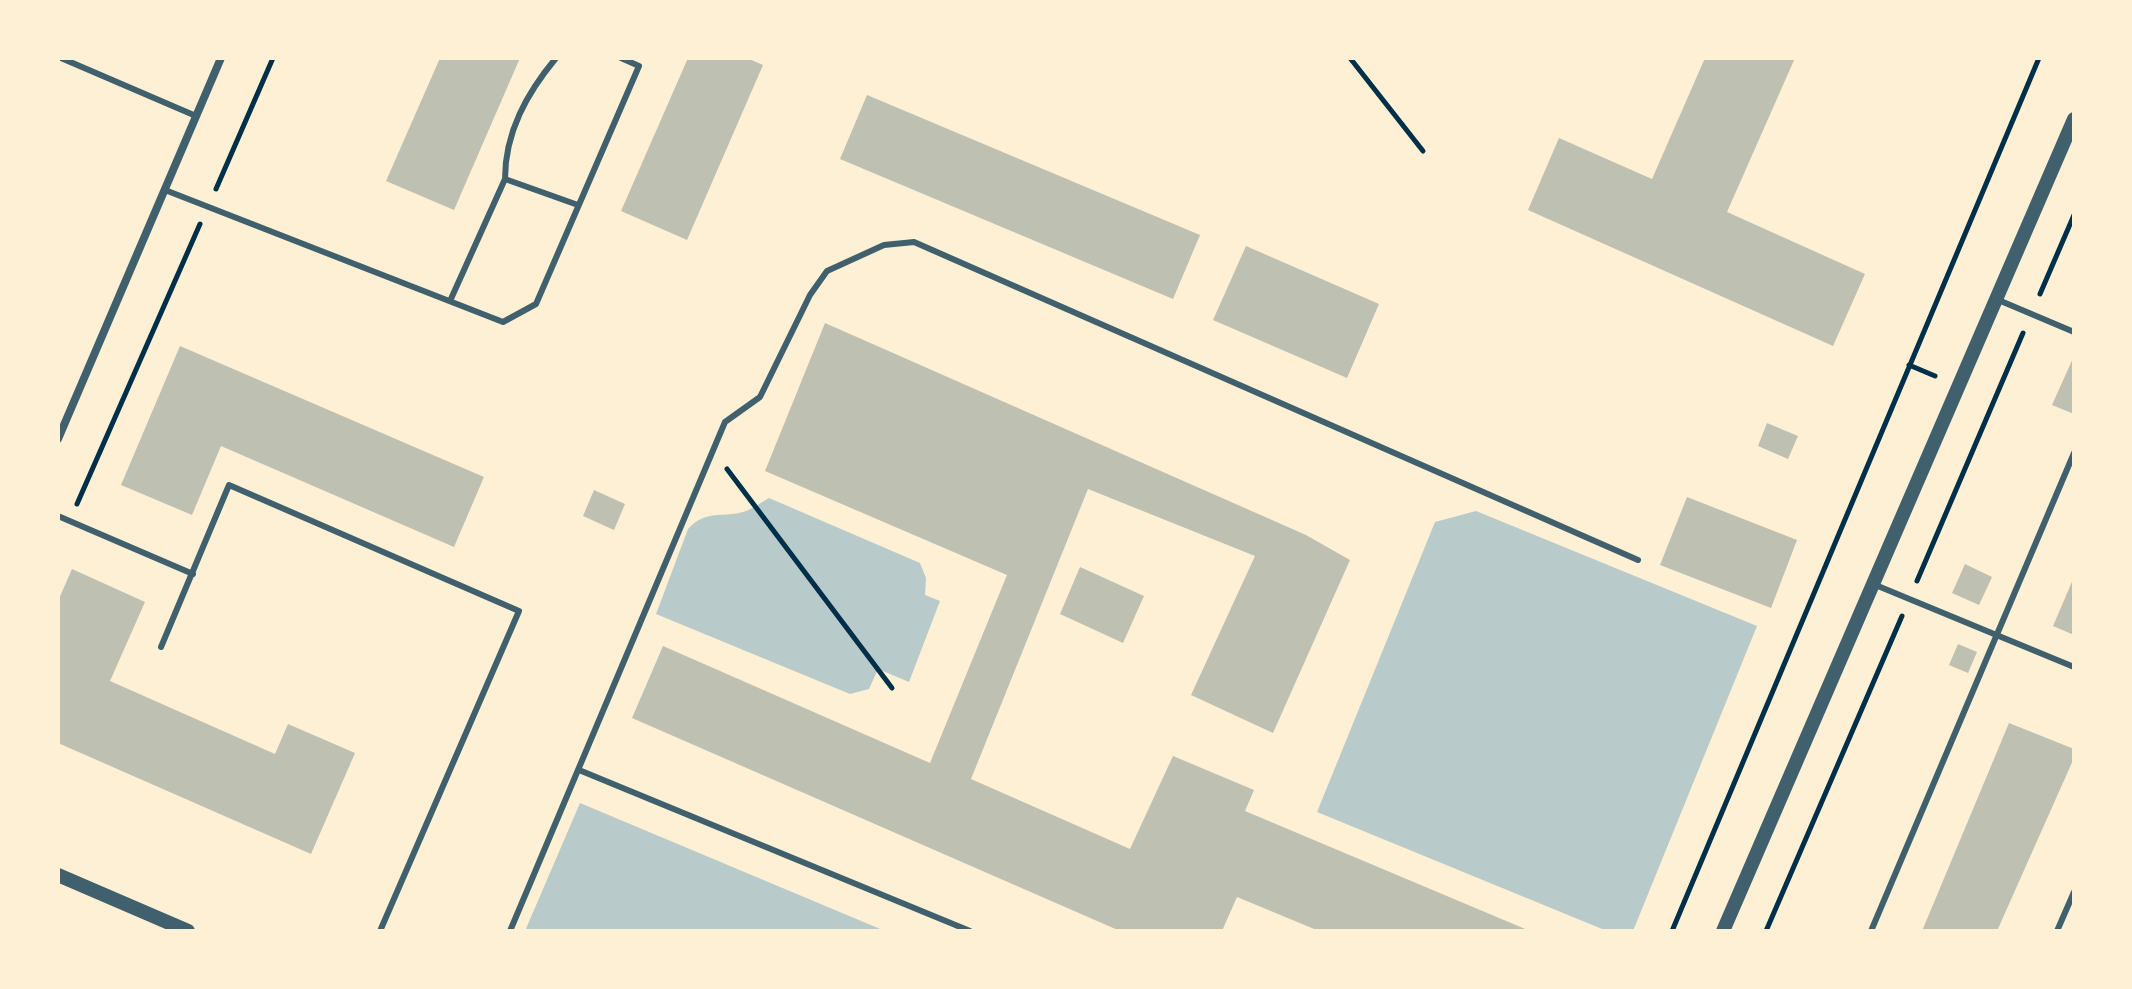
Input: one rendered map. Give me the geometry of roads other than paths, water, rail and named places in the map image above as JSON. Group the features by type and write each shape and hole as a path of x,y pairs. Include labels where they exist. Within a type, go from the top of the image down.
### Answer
{"street":[{"path":"59,435 221,58"},
{"path":"1723,931 2074,119"},
{"path":"58,875 188,931"}],"lane":[{"path":"61,58 196,116"},
{"path":"450,301 505,179 505,152 529,91 556,58"},
{"path":"165,190 503,322 536,304 639,66 621,58"},
{"path":"505,179 578,205"},
{"path":"510,931 725,422 760,397 810,295 827,271 884,245 914,242 1638,560"},
{"path":"1996,299 2074,332"},
{"path":"1871,931 1994,634 2074,453"},
{"path":"161,647 229,485 519,611 380,931"},
{"path":"58,516 193,574"},
{"path":"1873,584 2074,667"},
{"path":"579,770 970,931"},
{"path":"2057,931 2070,910 2074,892"}]}
